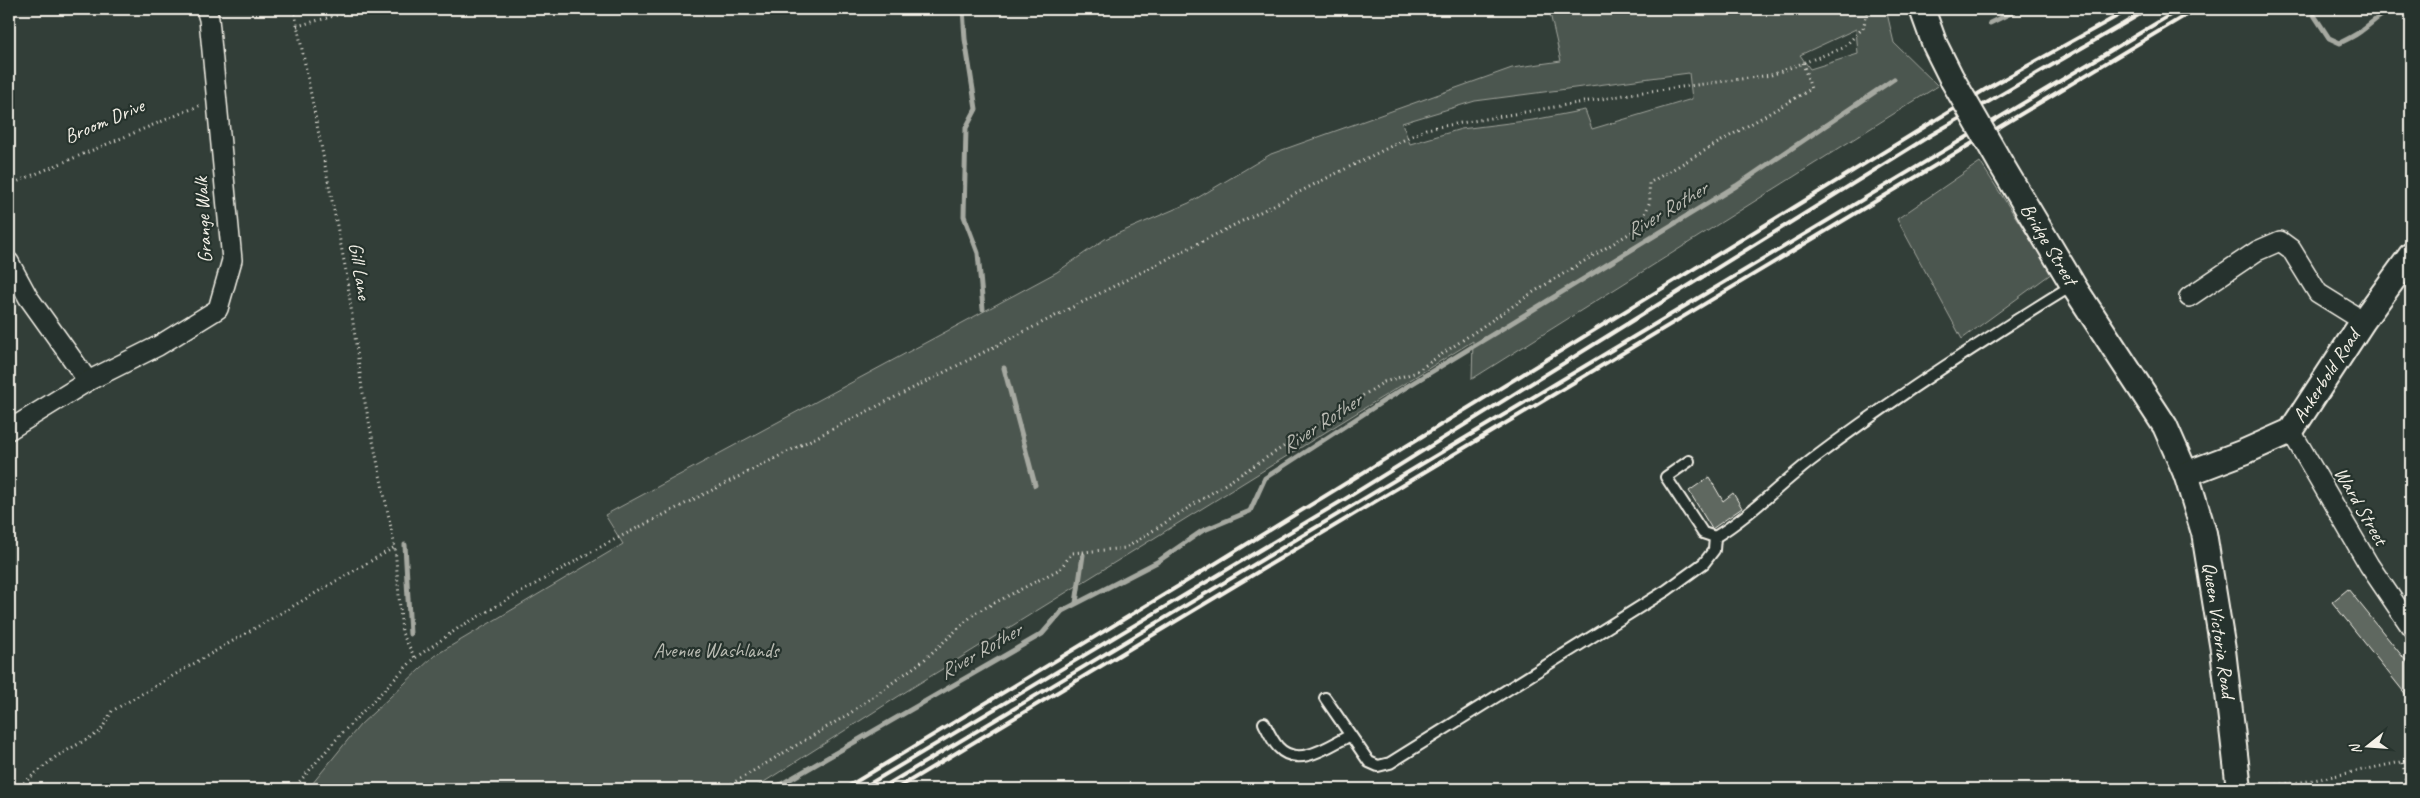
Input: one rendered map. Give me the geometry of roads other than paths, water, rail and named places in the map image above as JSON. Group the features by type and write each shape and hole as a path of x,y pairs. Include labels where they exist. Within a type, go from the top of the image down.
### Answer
{"street":[{"name":"Grange Walk","path":"9,430 88,381 158,346 218,309 232,260 209,19 206,9"},
{"name":"Bridge Street","path":"1922,9 1935,45 1952,79 2073,285 2165,426 2186,474"},
{"path":"2189,297 2257,251 2280,242 2291,249 2318,293 2362,321"},
{"name":"Ankerbold Road","path":"2186,474 2244,452 2291,431 2362,321 2411,254"},
{"path":"9,262 28,297 88,381"},
{"name":"Ward Street","path":"2291,431 2369,565 2411,627"},
{"name":"Queen Victoria Road","path":"2186,474 2204,533 2245,789"}],"lane":[{"path":"1689,461 1666,477 1703,533 1715,537 1738,523 1812,460 1867,420 2001,330 2073,285"},
{"path":"1325,698 1349,736 1369,762 1378,766 1390,763 1667,590 1704,563 1714,550 1715,537"},
{"path":"1264,723 1277,746 1286,754 1294,756 1306,756 1320,751 1349,736"}],"waterway":[{"path":"963,9 965,39 976,109 966,128 964,216 978,253 983,309"},
{"name":"River Rother","path":"1990,23 2019,9"},
{"name":"River Rother","path":"2310,9 2329,38 2340,43 2359,33 2383,14 2394,11 2411,12"},
{"name":"River Rother","path":"773,789 1042,634 1062,611 1157,562 1202,531 1250,511 1265,478 1385,400 1736,186 1894,79"},
{"path":"1004,368 1035,485"},
{"path":"405,545 410,634"},
{"path":"1076,603 1083,555"}],"railway":[{"path":"844,789 1200,573 1986,89 2130,9"},
{"path":"861,789 1350,496 1931,135 2149,9"},
{"path":"880,789 2180,9"},
{"path":"896,789 2196,9"}],"park label":[{"name":"Avenue Washlands","path":"716,650"}]}
